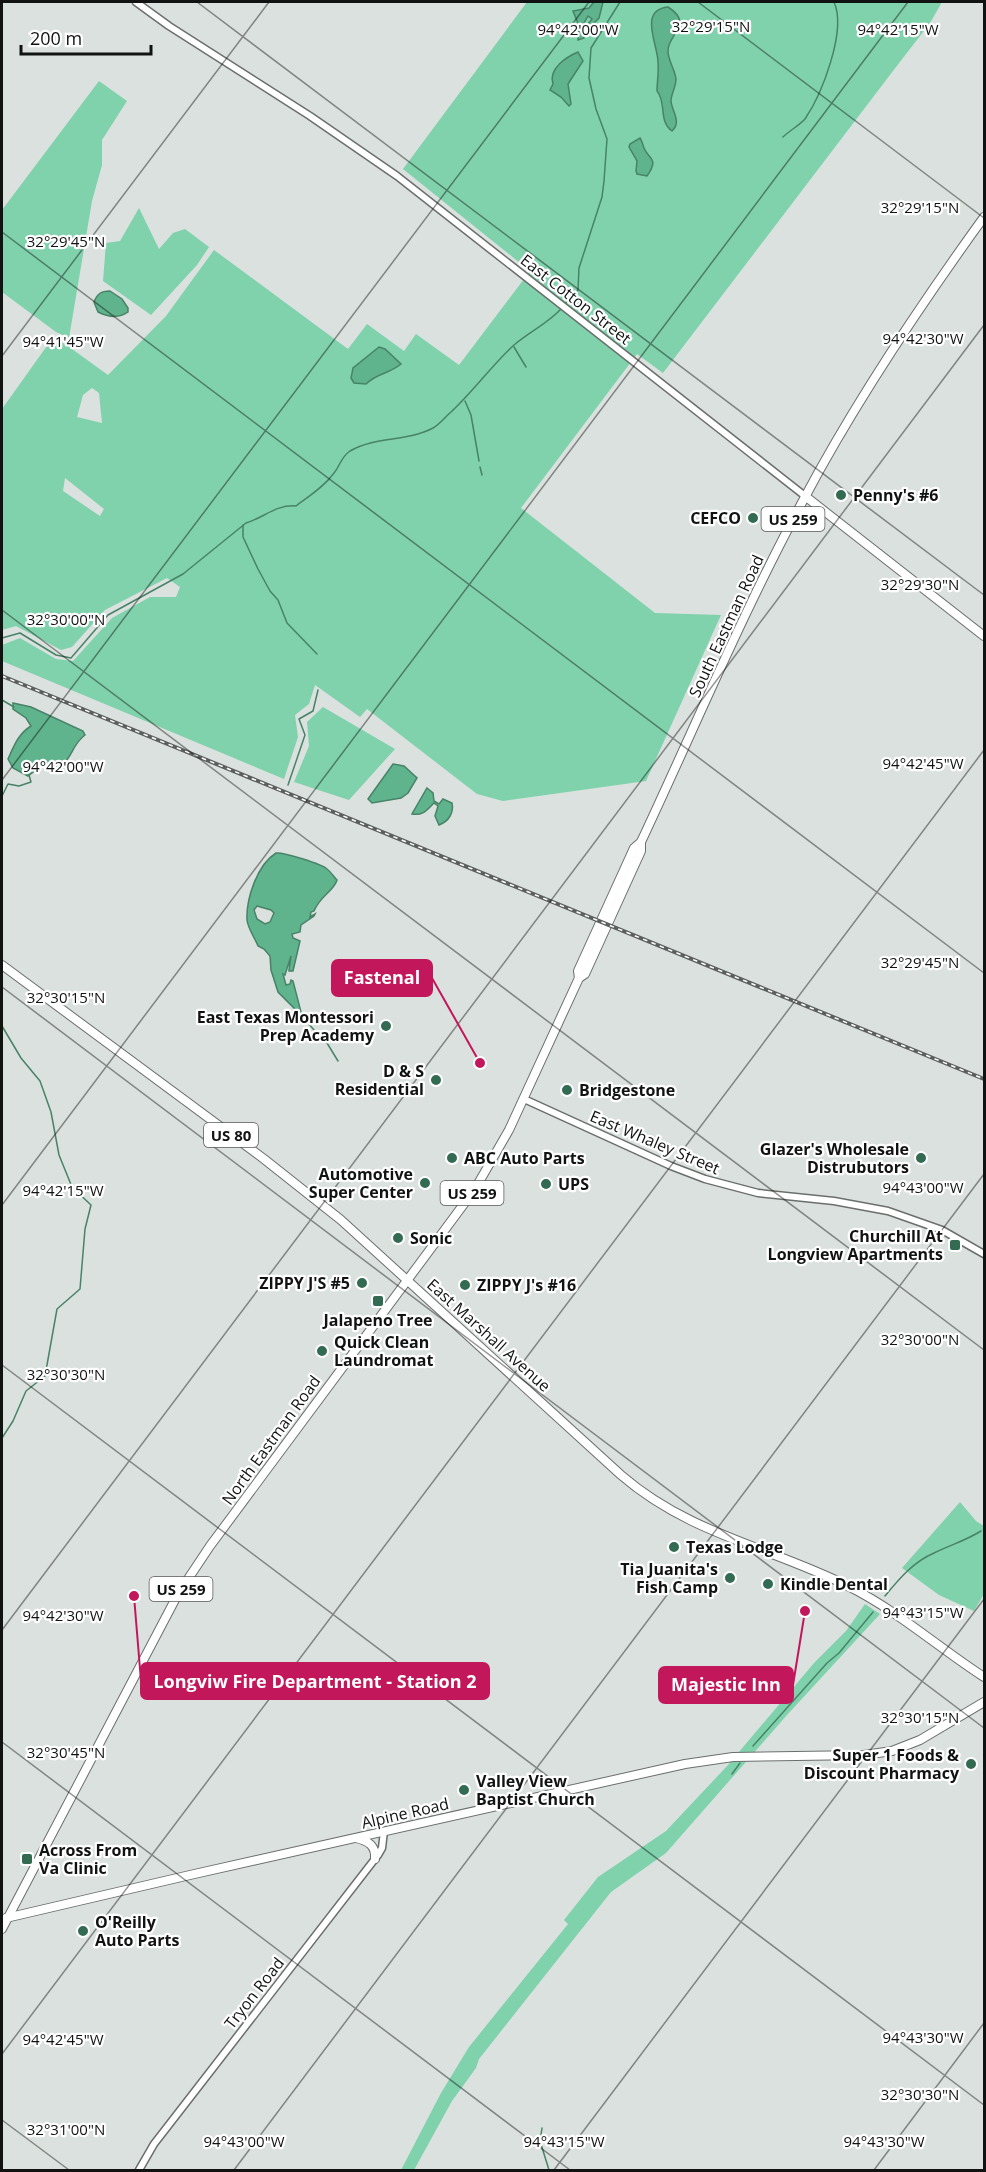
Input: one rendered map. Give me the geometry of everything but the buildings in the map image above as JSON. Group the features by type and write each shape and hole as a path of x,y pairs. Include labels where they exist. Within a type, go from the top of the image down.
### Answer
{"main road":[{"name":"South Eastman Road","path":"603,926 641,851 641,843 752,599 805,496 863,395 984,217"},
{"name":"East Cotton Street","path":"805,496 984,636"},
{"name":"North Eastman Road","path":"2,1929 4,1919 185,1582 475,1189 524,1099 579,978 585,974 603,926"},
{"name":"East Marshall Avenue","path":"2,965 314,1197 646,1496 699,1526 823,1575 861,1593 896,1614 984,1677"},
{"name":"Alpine Road","path":"4,1919 692,1762 733,1757 864,1755 891,1751 920,1740 984,1702"},
{"path":"355,1838 364,1840 373,1846 375,1859"}],"street":[{"name":"East Cotton Street","path":"136,2 174,30 318,121 382,165 805,496"},
{"name":"East Whaley Street","path":"524,1099 668,1165 705,1179 758,1193 842,1202 888,1211 942,1230 984,1254"},
{"name":"Tryon Road","path":"139,2170 157,2140 375,1859 382,1848 384,1831"}],"shaded area":[{"path":"527,2 942,2 930,23 663,373 637,354 521,508 655,613 721,615 646,781 503,801 477,794 367,709 360,717 315,685 309,704 295,715 298,737 284,779 2,661 2,645 20,638 56,659 73,661 112,618 150,597 176,597 180,587 167,578 105,610 72,647 61,650 16,626 2,630 2,409 54,336 108,375 166,316 214,250 348,349 367,324 404,351 416,334 459,365 530,271 403,169","holes":["92,388 99,393 102,423 77,417 83,395","65,478 104,509 100,516 63,491"]},
{"path":"594,2 603,2 599,18 588,29 587,25 592,19 588,16 583,25 584,38 578,40 579,26 573,11 589,8"},
{"path":"668,7 676,13 680,24 668,51 676,79 671,101 676,124 672,131 665,122 662,101 657,91 658,62 652,29 654,14"},
{"path":"578,52 583,61 568,84 571,104 569,106 550,90 553,84 553,73 563,60"},
{"path":"99,81 127,101 102,140 102,165 92,201 69,338 56,332 2,292 2,210"},
{"path":"640,138 653,162 647,176 637,174 637,161 629,147"},
{"path":"139,208 159,249 173,233 185,229 209,247 197,265 151,315 103,281 106,243 120,241"},
{"path":"110,291 122,299 128,312 120,316 113,316 98,312 94,302 96,297 102,292"},
{"path":"379,347 385,349 401,364 366,384 354,383 351,378 353,368"},
{"path":"13,703 31,707 83,731 85,735 65,762 52,767 41,766 28,776 13,768 8,759 14,745 31,726 26,718 13,709"},
{"path":"323,707 395,749 349,800 294,782 309,746 307,722"},
{"path":"393,764 404,766 417,778 408,793 401,798 372,803 368,799"},
{"path":"427,788 433,793 434,801 439,804 443,799 452,803 450,816 439,825 435,816 438,806 434,803 422,813 412,814"},
{"path":"276,853 302,859 324,867 337,880 311,912 310,917 315,914 314,916 301,925 300,932 292,934 293,938 300,941 293,971 289,971 291,956 285,975 283,974 286,985 290,984 291,980 293,981 301,1012 299,1013 278,992 271,970 270,956 258,946 247,920 248,902 254,883 269,858","holes":["257,906 274,913 270,922 265,924 257,919 254,910"]},
{"path":"960,1502 976,1521 984,1526 984,1594 974,1611 939,1595 902,1568"},
{"path":"865,1604 880,1614 787,1715 666,1853 611,1892 479,2059 476,2068 452,2101 414,2170 401,2170 441,2093 469,2047 568,1924 564,1920 598,1877 666,1831 728,1765 814,1663 846,1631"}],"waterway":[{"path":"564,305 578,290 579,268 602,197 604,181 607,139 596,109 589,78 591,48 620,2"},
{"path":"783,137 805,119 819,94 835,45 837,14 834,2"},
{"path":"2,638 20,633 56,655 71,658 108,615 183,574 246,523 276,509 296,506 326,483 350,451 370,443 413,435 436,426 514,345 561,309"},
{"path":"514,347 526,367"},
{"path":"465,401 471,415 479,461"},
{"path":"480,467 482,475"},
{"path":"243,525 243,537 270,591 278,600 287,623 317,654"},
{"path":"288,785 305,735 299,719 313,711 318,690"},
{"path":"2,700 14,707"},
{"path":"2,796 8,784 19,786 31,782 29,775"},
{"path":"304,1018 314,1030"},
{"path":"2,1026 21,1058 40,1081 51,1112 59,1155 72,1187 91,1205 85,1229 80,1289 57,1309 45,1376 26,1391 13,1421 2,1438"},
{"path":"327,1043 338,1061"},
{"path":"885,1596 919,1561 981,1531"},
{"path":"753,1746 827,1663 839,1653 873,1612"},
{"path":"732,1774 740,1763"},
{"path":"542,2128 540,2141 549,2170"}],"railway":[{"path":"2,676 984,1079"}],"place":[{"name":"Penny's #6","path":"841,495"},
{"name":"CEFCO","path":"753,518"},
{"name":"East Texas Montessori Prep Academy","path":"386,1026"},
{"name":"Fastenal","path":"480,1063"},
{"name":"D & S Residential","path":"436,1080"},
{"name":"Bridgestone","path":"567,1090"},
{"name":"ABC Auto Parts","path":"452,1158"},
{"name":"Glazer's Wholesale Distrubutors","path":"921,1158"},
{"name":"Automotive Super Center","path":"425,1183"},
{"name":"UPS","path":"546,1184"},
{"name":"Sonic","path":"398,1238"},
{"name":"Churchill At Longview Apartments","path":"955,1245"},
{"name":"ZIPPY J'S #5","path":"362,1283"},
{"name":"ZIPPY J's #16","path":"465,1285"},
{"name":"Jalapeno Tree","path":"378,1301"},
{"name":"Quick Clean Laundromat","path":"322,1351"},
{"name":"Texas Lodge","path":"674,1547"},
{"name":"Tia Juanita's Fish Camp","path":"730,1578"},
{"name":"Kindle Dental","path":"768,1584"},
{"name":"Longviw Fire Department - Station 2","path":"134,1596"},
{"name":"Majestic Inn","path":"805,1611"},
{"name":"Super 1 Foods & Discount Pharmacy","path":"971,1764"},
{"name":"Valley View Baptist Church","path":"464,1790"},
{"name":"Across From Va Clinic","path":"27,1859"},
{"name":"O'Reilly Auto Parts","path":"83,1931"}]}
